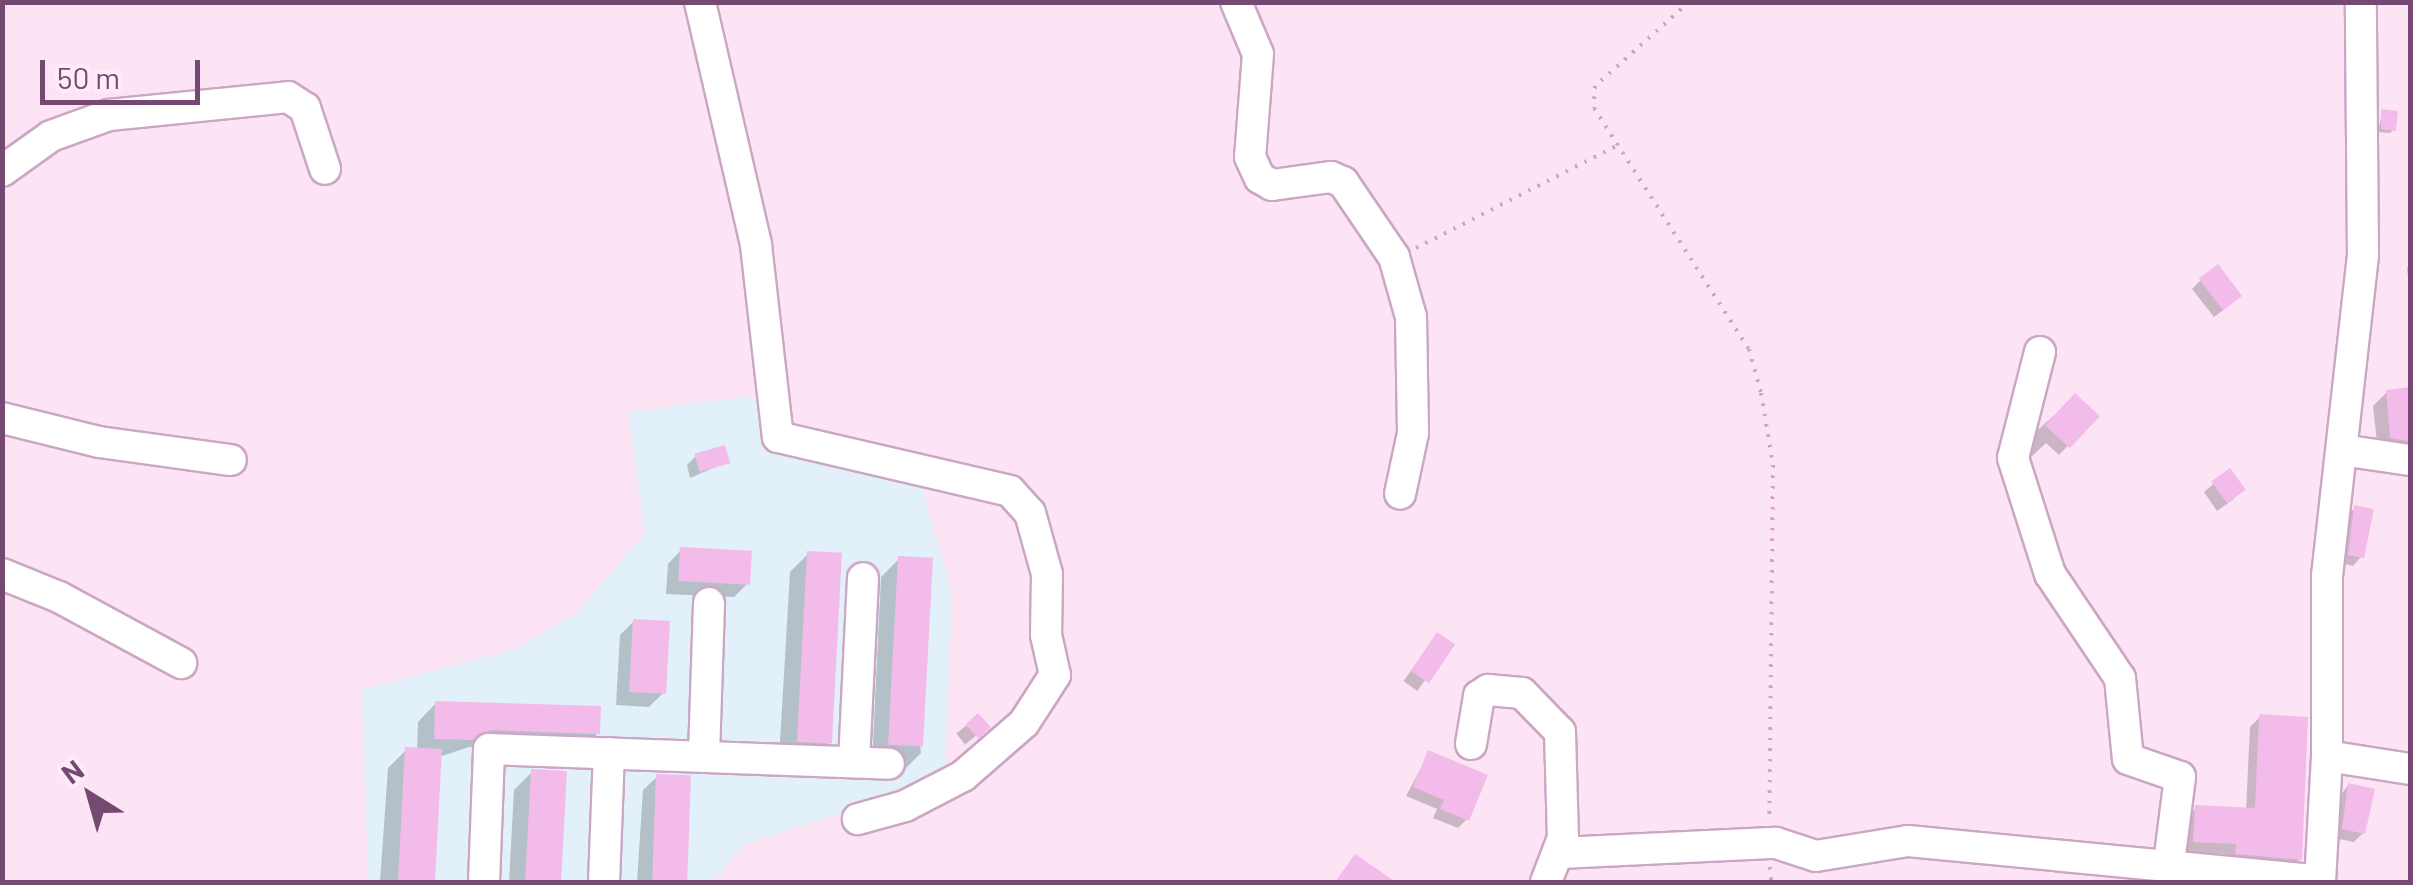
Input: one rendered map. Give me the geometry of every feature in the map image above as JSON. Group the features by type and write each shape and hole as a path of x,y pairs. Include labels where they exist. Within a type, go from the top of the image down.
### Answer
{"street":[{"path":"700,2 762,275 778,438 1010,491 1030,514 1047,574 1046,635 1055,675 1024,723 964,776 905,806 858,819"},
{"path":"1236,2 1258,54 1250,157 1260,178 1272,185 1332,178 1342,182 1394,257 1411,317 1413,433 1400,494"},
{"path":"1560,853 1769,843 1816,856 1908,841 2169,863 2320,882 2327,756 2327,576 2363,255 2362,2"},
{"path":"2,170 51,136 109,116 269,97 288,97 305,108 325,169"},
{"path":"2040,352 2013,458 2050,574 2120,678 2128,759 2180,777 2169,863"},
{"path":"2,418 99,442 230,460"},
{"path":"2342,450 2410,460"},
{"path":"2,574 46,590 180,663"},
{"path":"854,762 863,578"},
{"path":"704,754 709,603"},
{"path":"1471,744 1478,696 1488,690 1522,693 1556,725 1563,748 1560,853 1546,882"},
{"path":"484,882 489,749 704,754 888,764"},
{"path":"604,882 609,753"},
{"path":"2327,756 2410,769"}],"path":[{"path":"1689,2 1595,86 1594,108 1749,349 1761,393 1773,465 1771,882"},
{"path":"1394,257 1466,228 1616,146"}],"shaded area":[{"path":"750,396 799,455 921,483 952,593 945,779 743,845 713,882 368,882 362,690 517,648 575,614 645,533 628,412"}],"building":[{"path":"2381,109 2398,111 2396,131 2381,129"},
{"path":"2218,264 2242,296 2223,310 2199,278"},
{"path":"2410,387 2410,441 2390,438 2386,390"},
{"path":"2075,393 2100,416 2070,448 2045,425"},
{"path":"725,445 730,463 699,472 694,454"},
{"path":"2230,468 2246,490 2227,503 2211,482"},
{"path":"2354,505 2374,509 2364,558 2348,555"},
{"path":"680,547 752,551 750,585 678,581"},
{"path":"807,551 842,553 832,744 797,742"},
{"path":"898,556 933,558 923,747 888,745"},
{"path":"633,619 670,621 666,694 629,692"},
{"path":"1437,632 1455,644 1429,683 1411,671"},
{"path":"435,701 601,706 600,734 490,730 473,740 434,739"},
{"path":"978,713 991,727 979,738 966,725"},
{"path":"2259,714 2308,717 2302,860 2235,854 2236,844 2193,842 2195,805 2255,808"},
{"path":"405,747 442,749 435,882 398,882"},
{"path":"1428,750 1488,775 1469,821 1440,809 1444,800 1413,787"},
{"path":"531,769 567,771 561,882 525,882"},
{"path":"656,774 691,775 687,882 652,882"},
{"path":"2348,783 2375,789 2365,834 2342,829"},
{"path":"1355,854 1396,882 1335,882"}]}
